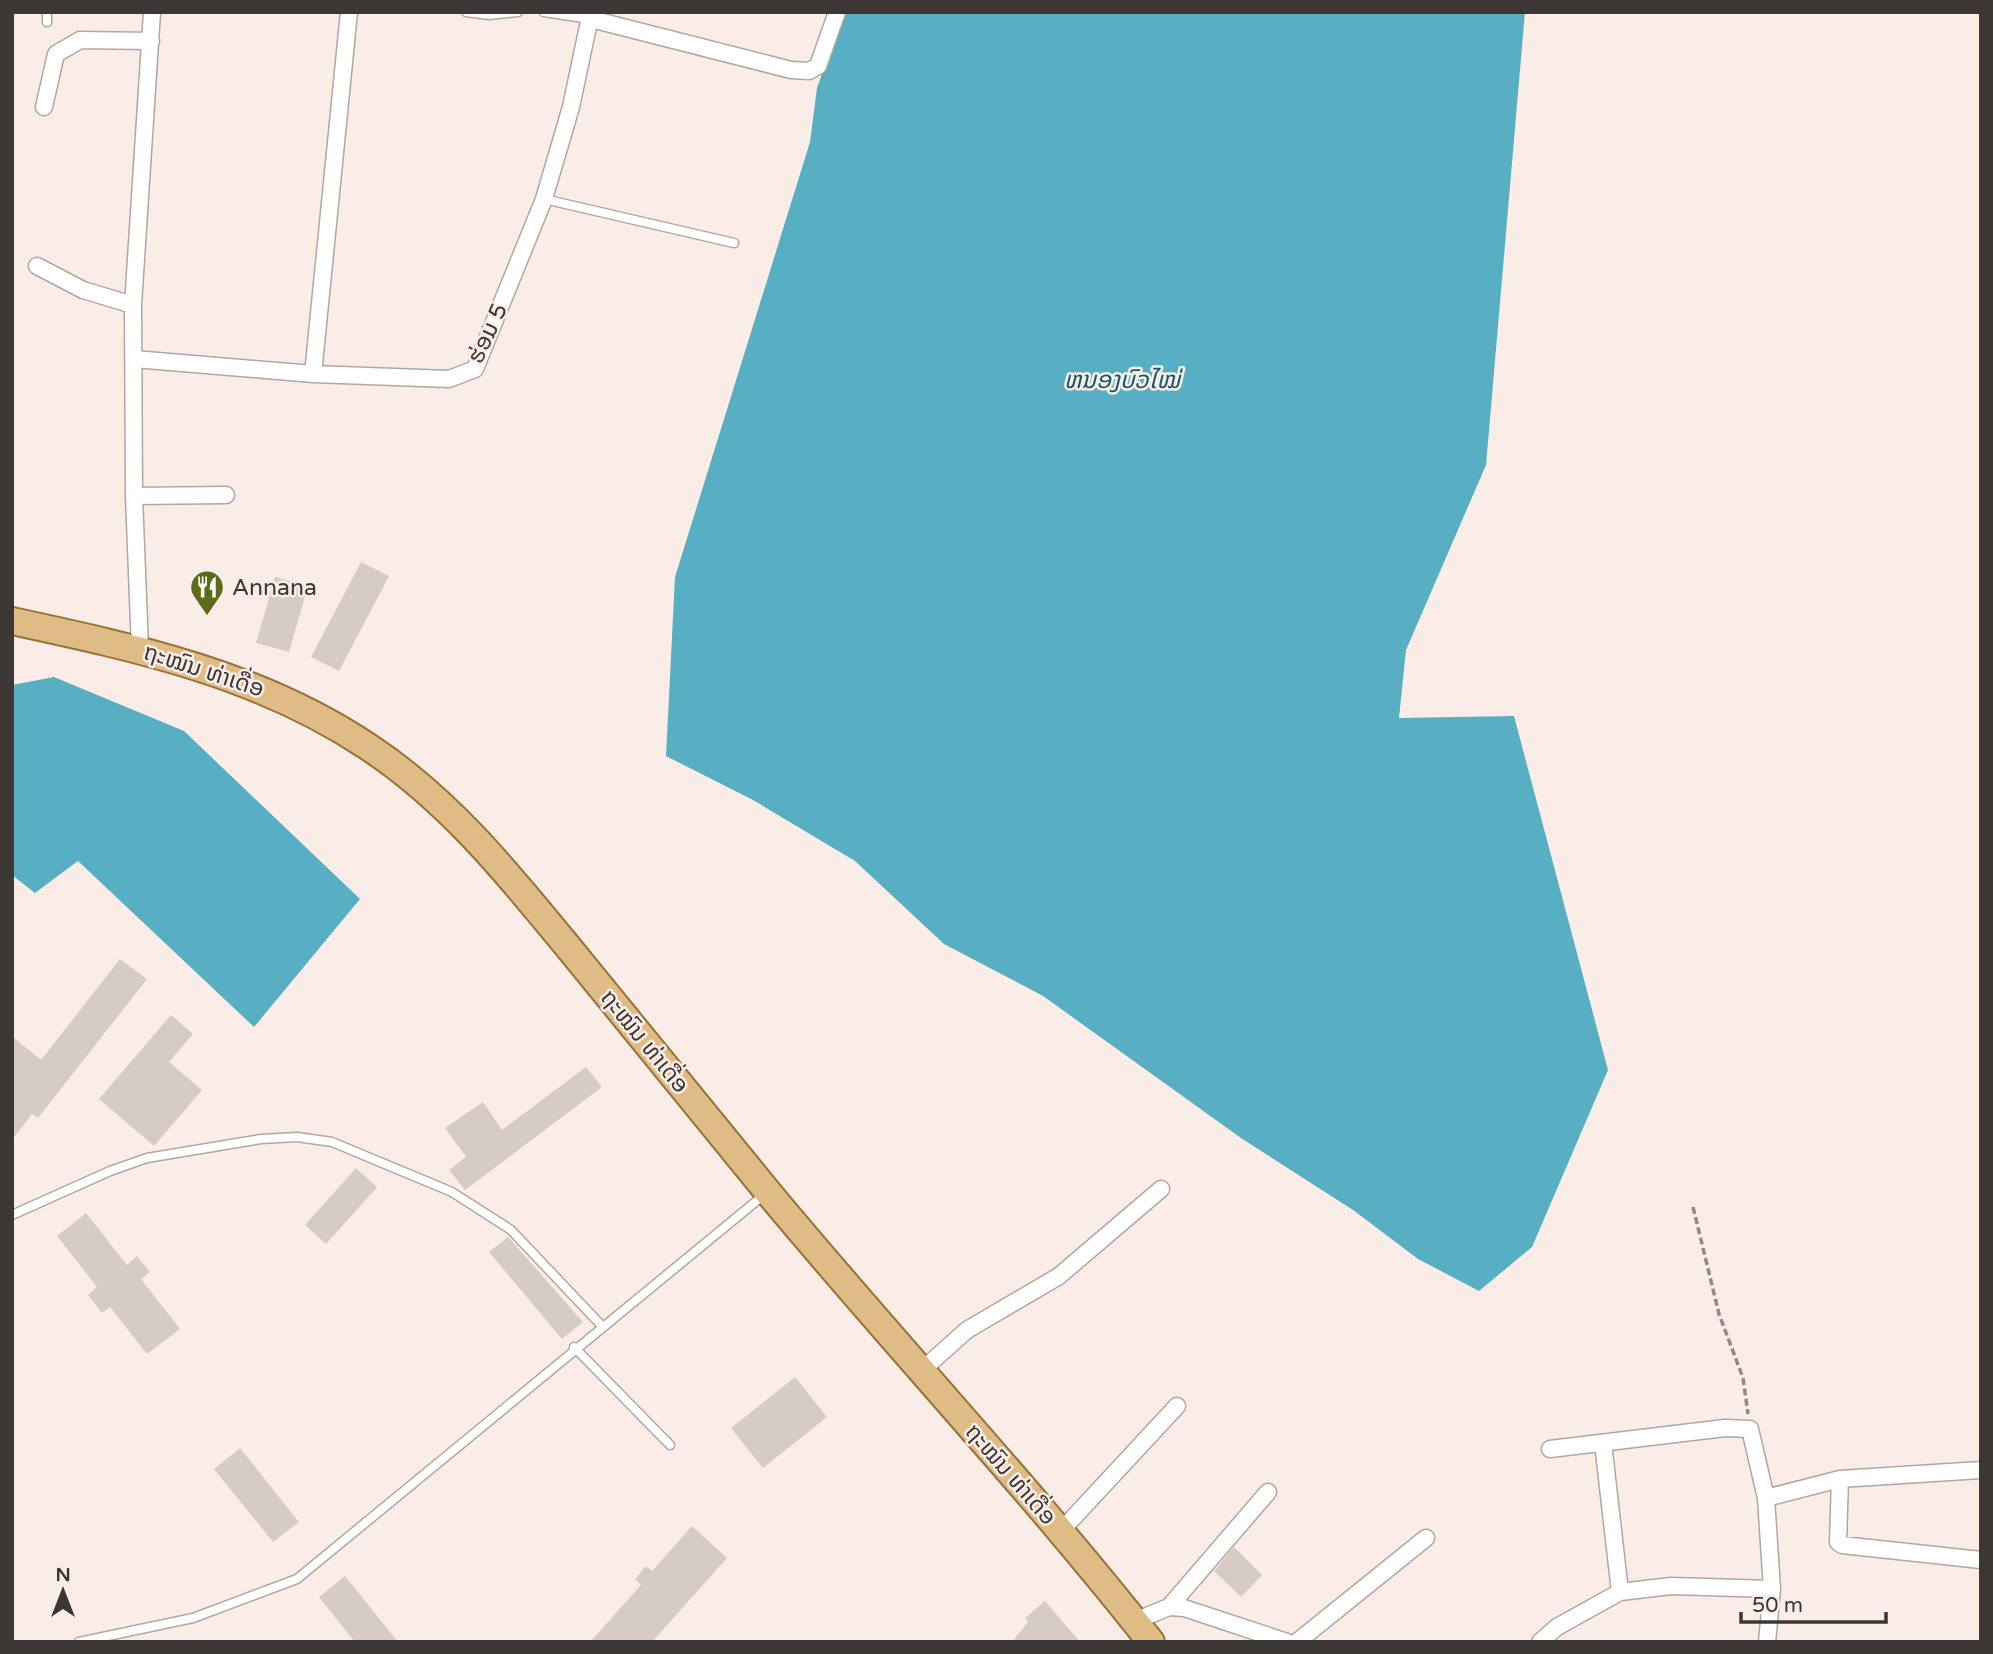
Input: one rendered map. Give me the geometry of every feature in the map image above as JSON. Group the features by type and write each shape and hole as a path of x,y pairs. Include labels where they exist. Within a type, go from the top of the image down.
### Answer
{"main road":[{"name":"ຖະໝົນ ທ່າເດື່ອ","path":"12,621 140,649 233,677 294,703 368,746 445,806 518,886 767,1192 920,1372 1061,1531 1151,1642"}],"street":[{"path":"140,649 134,496 133,304 152,12"},
{"path":"313,374 349,12"},
{"path":"591,16 791,70 810,71 818,66 837,12"},
{"name":"ຮ່ອມ 5","path":"134,359 313,374 449,379 475,369 544,198 571,107 591,16"},
{"path":"44,107 56,54 80,40 151,41"},
{"path":"37,266 83,290 133,304"},
{"path":"134,496 226,495"},
{"path":"920,1372 967,1330 1059,1276 1160,1189"},
{"path":"1061,1531 1177,1406"},
{"path":"1550,1449 1726,1428 1750,1429 1766,1498 1772,1589 1766,1642"},
{"path":"1604,1443 1620,1592"},
{"path":"1766,1498 1840,1479 1981,1469"},
{"path":"1840,1479 1838,1542 1842,1545 1981,1560"},
{"path":"1168,1607 1268,1492"},
{"path":"1297,1642 1426,1538"},
{"path":"1541,1642 1557,1627 1620,1592 1671,1586 1772,1589"},
{"path":"1135,1620 1168,1607 1184,1608 1287,1642"}],"lane":[{"path":"47,12 47,22"},
{"path":"466,12 489,15 518,12"},
{"path":"544,12 591,16"},
{"path":"544,198 734,243"},
{"path":"12,1215 110,1171 147,1158 261,1139 298,1136 331,1142 452,1192 511,1230 601,1325"},
{"path":"79,1642 193,1618 297,1578 574,1347 767,1192"},
{"path":"574,1347 670,1445"}],"path":[{"path":"1693,1207 1719,1314 1743,1378 1750,1429"}],"water":[{"name":"ຫນອງບົວໄໝ່","path":"844,12 1525,12 1486,465 1406,650 1399,718 1514,716 1608,1070 1532,1247 1479,1291 1418,1259 1353,1210 1241,1138 1043,996 944,944 855,861 753,800 666,756 675,577 810,142 817,88"},
{"path":"54,677 184,731 360,899 254,1027 78,861 35,893 12,875 12,685"}],"building":[{"path":"361,562 389,576 339,671 311,657"},
{"path":"275,577 308,586 289,652 256,643"},
{"path":"120,959 147,979 38,1118 32,1114 12,1140 12,1036 41,1060"},
{"path":"171,1015 193,1034 169,1062 202,1090 154,1146 99,1099"},
{"path":"586,1067 602,1087 465,1190 449,1170 466,1157 445,1128 483,1102 502,1130"},
{"path":"356,1168 377,1187 326,1244 305,1225"},
{"path":"86,1213 127,1265 137,1256 150,1272 141,1279 180,1329 147,1354 110,1307 102,1313 88,1295 97,1287 57,1236"},
{"path":"508,1237 583,1322 562,1339 489,1252"},
{"path":"795,1377 827,1417 763,1468 731,1428"},
{"path":"240,1448 299,1522 273,1542 214,1469"},
{"path":"692,1526 727,1558 652,1642 590,1642 641,1585 635,1579 646,1566 652,1571"},
{"path":"1234,1547 1262,1575 1241,1597 1214,1571"},
{"path":"345,1576 398,1642 355,1642 319,1597"},
{"path":"1045,1601 1080,1642 1012,1642 1028,1622 1025,1618"}],"place":[{"name":"Annana","path":"207,617"}]}
